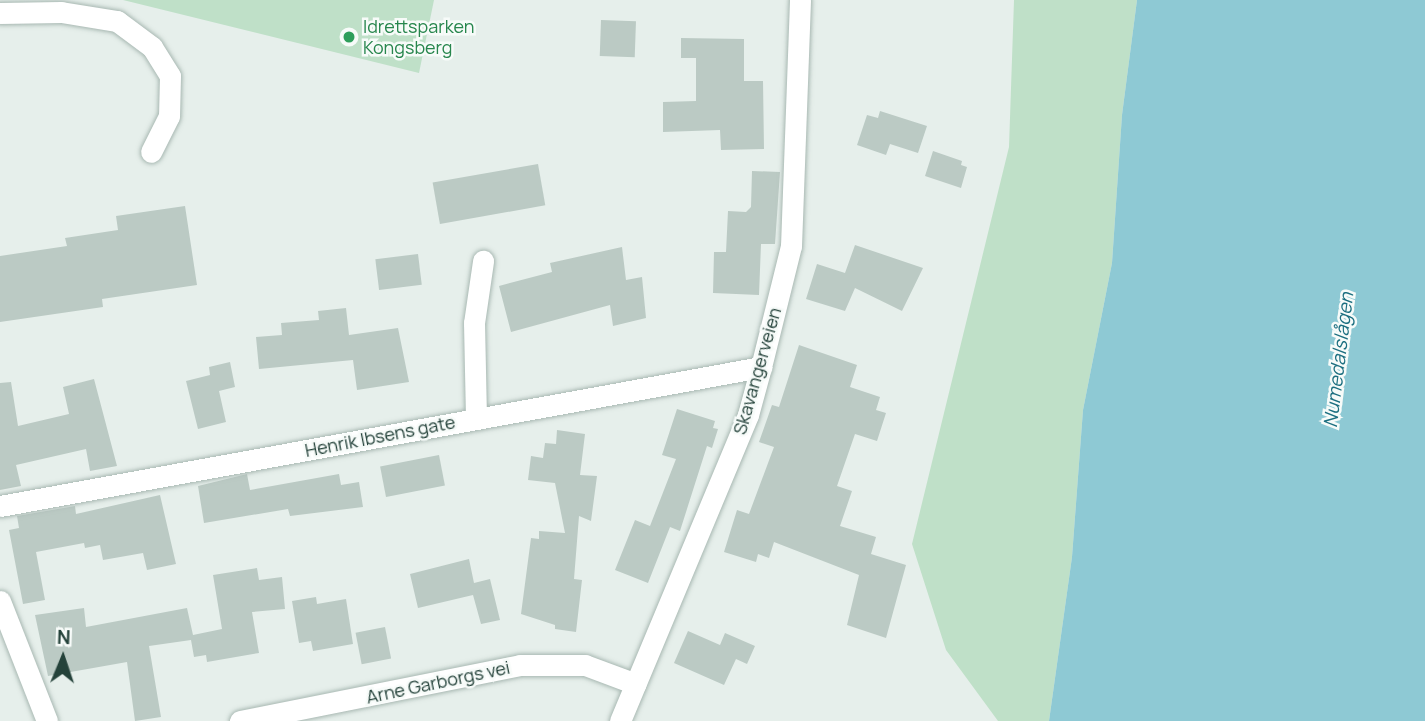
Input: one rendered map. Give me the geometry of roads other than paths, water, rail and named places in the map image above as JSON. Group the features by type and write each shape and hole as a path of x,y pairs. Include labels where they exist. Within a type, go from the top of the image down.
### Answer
{"street":[{"name":"Skavangerveien","path":"620,721 748,415 761,367 791,246 800,0"},
{"path":"0,13 61,12 117,21 152,47 170,76 169,116 151,152"},
{"path":"476,418 474,323 483,261"},
{"name":"Henrik Ibsens gate","path":"0,506 761,367"},
{"path":"0,601 47,721"},
{"name":"Arne Garborgs vei","path":"240,721 520,665 585,665 636,684"}],"water":[{"name":"Numedalslågen","path":"1137,0 1425,0 1425,721 1049,721 1072,557 1083,410 1112,263 1122,115"}],"place":[{"name":"Idrettsparken Kongsberg","path":"349,37"}]}
